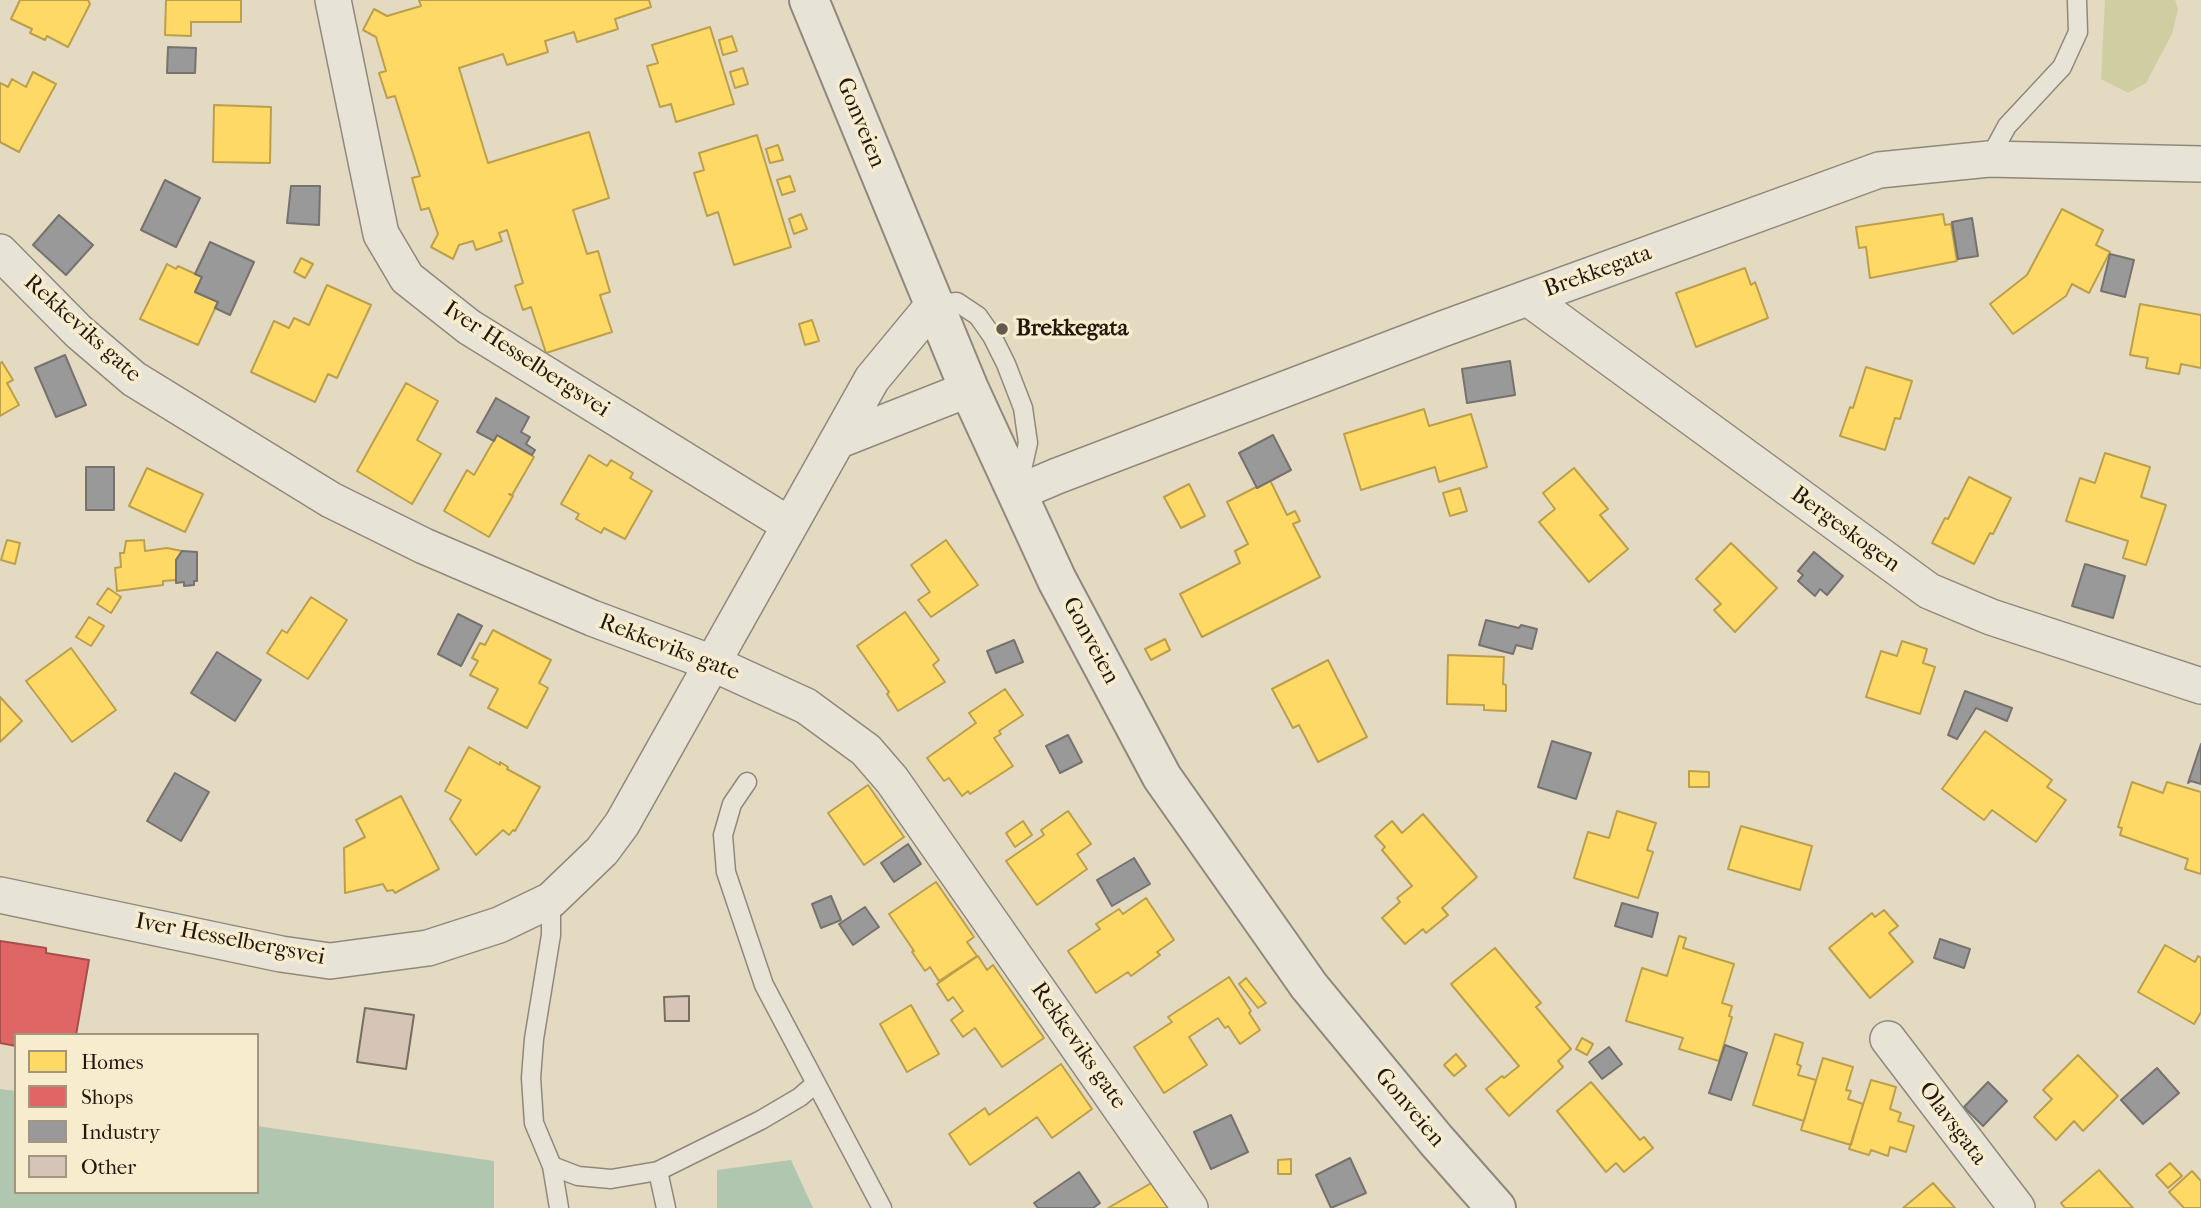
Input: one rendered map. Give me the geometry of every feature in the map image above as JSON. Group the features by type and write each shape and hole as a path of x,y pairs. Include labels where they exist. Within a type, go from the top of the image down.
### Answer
{"street":[{"name":"Iver Hesselbergsvei","path":"333,0 381,234 407,278 469,327 788,524"},
{"name":"Gonveien","path":"809,0 969,389 1058,580 1162,777 1309,986 1496,1208"},
{"name":"Brekkegata","path":"1017,493 1528,298 1879,170 1989,159 2201,164"},
{"name":"Rekkeviks gate","path":"0,252 79,332 134,379 331,499 424,546 592,618 712,663 806,706 866,750 892,780 1190,1208"},
{"name":"Bergeskogen","path":"1528,298 1928,591 1991,617 2201,686"},
{"name":"Iver Hesselbergsvei","path":"0,895 281,954 330,961 428,948 499,925 551,900 602,852 622,824 788,524 872,379 934,304"},
{"path":"837,441 969,389"},
{"name":"Olavsgata","path":"1888,1039 2017,1208"}],"lane":[{"path":"1989,159 2007,126 2063,67 2078,32 2077,0"},
{"path":"934,304 957,302 978,316 1006,364 1023,408 1028,443 1017,493"},
{"path":"747,782 732,804 723,835 726,872 764,985 882,1208"},
{"path":"551,900 551,935 534,1039 531,1078 534,1123 552,1166 559,1208"},
{"path":"552,1166 578,1176 611,1180 658,1171 770,1114 800,1097 816,1083"},
{"path":"658,1171 667,1208"}],"shaded area":[{"path":"2105,0 2175,0 2178,9 2172,34 2146,83 2128,93 2101,79"},
{"path":"0,1089 14,1091 14,1194 259,1194 259,1126 494,1161 494,1208 0,1208"},
{"path":"791,1160 813,1208 717,1208 717,1170"}],"building: Homes":[{"path":"20,0 88,0 90,4 68,47 47,36 45,40 30,33 32,29 11,19"},
{"path":"166,0 241,0 241,22 191,22 191,36 165,35"},
{"path":"419,0 649,0 651,7 615,19 618,29 577,42 574,32 545,41 548,52 507,65 503,54 459,68 488,163 589,132 609,198 573,210 587,254 598,251 610,292 600,295 612,332 546,353 531,307 523,310 515,286 523,283 507,230 499,233 502,241 476,250 473,241 459,245 453,259 431,247 438,234 429,208 421,210 412,178 420,176 395,96 387,98 379,73 386,71 376,37 363,30 374,9 387,16 421,6"},
{"path":"710,27 734,104 676,122 671,104 660,107 647,66 658,63 652,45"},
{"path":"732,36 737,51 723,55 719,40"},
{"path":"743,68 748,84 735,88 730,72"},
{"path":"33,72 56,84 19,152 0,142 0,83 8,87 12,79 26,87"},
{"path":"214,105 271,107 270,163 213,162"},
{"path":"757,135 791,247 734,265 718,212 707,216 694,173 704,170 699,153"},
{"path":"778,145 783,160 770,163 766,149"},
{"path":"790,176 795,191 782,195 777,180"},
{"path":"2062,209 2103,230 2096,245 2110,252 2089,293 2072,284 2066,296 2013,334 1990,304 2027,275"},
{"path":"801,214 807,229 794,234 789,219"},
{"path":"1943,214 1945,225 1951,224 1957,261 1870,278 1866,247 1859,248 1856,227"},
{"path":"301,258 313,264 305,278 294,272"},
{"path":"167,264 202,277 195,292 218,302 198,345 140,319"},
{"path":"1745,268 1751,285 1755,282 1768,318 1696,347 1676,293"},
{"path":"327,285 371,305 337,378 328,374 315,402 251,372 274,321 289,328 294,318 309,325"},
{"path":"2140,304 2201,315 2201,368 2181,364 2179,374 2146,368 2148,358 2130,355"},
{"path":"812,320 819,341 805,345 799,324"},
{"path":"2,362 13,380 7,383 19,405 0,416 0,364"},
{"path":"1866,367 1912,381 1900,419 1895,418 1885,450 1840,436 1850,407 1853,408"},
{"path":"406,383 438,401 417,440 441,454 412,504 357,471"},
{"path":"1424,409 1429,426 1471,414 1487,467 1439,482 1435,467 1361,490 1344,434"},
{"path":"497,435 534,457 512,495 509,494 513,496 489,537 444,511 467,470 474,475"},
{"path":"2105,453 2150,467 2141,497 2166,505 2146,565 2123,558 2128,541 2066,521 2080,478 2095,483"},
{"path":"589,455 607,466 611,460 633,473 630,478 652,491 625,539 604,528 601,533 576,519 579,514 561,504"},
{"path":"147,468 203,494 185,532 129,506"},
{"path":"1574,468 1608,509 1600,515 1628,549 1589,582 1539,522 1555,509 1543,493"},
{"path":"1969,477 2011,498 1974,564 1932,543 1945,518 1948,519"},
{"path":"1270,480 1287,515 1295,511 1300,521 1293,524 1320,577 1202,637 1180,594 1240,563 1235,551 1248,544 1227,502"},
{"path":"1189,484 1205,516 1181,528 1164,497"},
{"path":"1460,488 1467,511 1450,516 1443,493"},
{"path":"7,540 20,543 15,564 1,560"},
{"path":"144,540 145,551 167,548 182,551 176,560 176,580 163,581 163,585 117,591 115,568 121,567 120,553 124,553 126,541"},
{"path":"946,540 978,585 931,617 918,600 930,592 911,565"},
{"path":"1731,543 1777,588 1735,632 1714,610 1721,604 1696,579"},
{"path":"108,588 121,597 111,613 97,604"},
{"path":"311,597 347,620 308,679 267,653 282,630 287,633"},
{"path":"905,612 939,660 933,665 945,682 898,711 887,694 889,692 857,646"},
{"path":"89,617 104,626 91,646 76,637"},
{"path":"493,630 551,660 539,683 548,688 527,728 488,708 498,689 470,675 478,661 472,658 480,643 485,645"},
{"path":"1165,639 1170,650 1151,660 1145,649"},
{"path":"1902,641 1927,649 1923,663 1935,667 1920,714 1866,697 1881,651 1897,656"},
{"path":"71,648 116,710 72,742 26,681"},
{"path":"1448,655 1504,657 1506,711 1484,710 1484,705 1447,704"},
{"path":"1328,660 1367,737 1318,762 1299,725 1293,728 1272,689"},
{"path":"1005,689 1023,715 999,731 1001,734 994,738 1013,766 970,794 968,791 962,796 949,778 944,781 927,758 976,723 969,713"},
{"path":"0,697 22,721 0,742"},
{"path":"1985,731 2052,780 2047,787 2066,800 2036,842 1992,810 1984,820 1942,789"},
{"path":"469,747 500,765 500,762 508,767 507,769 540,787 515,831 509,835 503,830 476,855 450,819 461,800 445,791"},
{"path":"1689,771 1709,772 1709,787 1689,787"},
{"path":"2132,782 2163,793 2167,782 2201,792 2201,874 2185,869 2188,859 2120,835 2122,828 2118,827"},
{"path":"868,785 904,837 864,865 828,813"},
{"path":"401,796 439,869 395,893 393,890 387,891 383,884 345,893 344,848 365,837 356,820"},
{"path":"1068,811 1091,844 1077,854 1087,869 1037,905 1006,861 1044,835 1041,830"},
{"path":"1617,811 1656,823 1647,850 1653,852 1638,898 1574,878 1588,832 1609,838"},
{"path":"1423,814 1477,877 1442,908 1448,915 1426,933 1423,929 1405,944 1382,918 1400,902 1397,898 1412,886 1382,850 1385,847 1375,836 1392,821 1402,833"},
{"path":"1023,821 1032,835 1015,847 1006,833"},
{"path":"1741,826 1812,846 1800,890 1728,869"},
{"path":"936,882 974,937 967,942 977,956 939,981 930,967 925,971 889,914"},
{"path":"1146,898 1174,940 1157,952 1160,955 1131,976 1128,972 1096,993 1068,951 1100,929 1096,924 1119,909 1123,914"},
{"path":"1884,910 1898,926 1889,933 1913,962 1870,998 1829,948 1872,913 1875,917"},
{"path":"1679,936 1686,938 1683,948 1734,964 1722,1003 1732,1006 1729,1016 1732,1017 1719,1061 1679,1049 1683,1038 1626,1021 1642,968 1667,976"},
{"path":"2165,945 2195,962 2198,956 2201,958 2201,1012 2194,1024 2138,992"},
{"path":"1495,948 1541,1003 1536,1007 1571,1049 1558,1061 1563,1067 1509,1116 1486,1089 1519,1066 1451,984"},
{"path":"978,956 987,970 993,965 1044,1038 1002,1067 975,1028 963,1037 951,1020 963,1011 953,997 948,1001 937,984"},
{"path":"1229,977 1260,1030 1240,1044 1228,1026 1225,1028 1218,1018 1189,1037 1207,1065 1164,1093 1134,1047 1172,1022 1168,1017"},
{"path":"1246,978 1266,1003 1258,1008 1239,984"},
{"path":"911,1005 939,1054 907,1072 880,1024"},
{"path":"1775,1034 1803,1043 1797,1064 1801,1066 1798,1075 1816,1080 1804,1121 1753,1105"},
{"path":"1582,1038 1593,1044 1587,1055 1576,1049"},
{"path":"1456,1054 1466,1066 1454,1076 1444,1065"},
{"path":"2078,1055 2118,1096 2083,1131 2074,1121 2056,1140 2034,1117 2052,1099 2043,1090"},
{"path":"1823,1058 1853,1067 1846,1090 1851,1091 1848,1099 1863,1104 1851,1145 1801,1130"},
{"path":"1061,1064 1092,1109 1052,1138 1037,1117 970,1165 949,1134 985,1108 989,1115"},
{"path":"1871,1080 1896,1087 1890,1109 1901,1113 1898,1121 1914,1126 1906,1152 1890,1147 1888,1156 1871,1150 1869,1155 1849,1149"},
{"path":"1591,1082 1640,1140 1644,1137 1653,1148 1624,1172 1616,1163 1606,1172 1557,1111"},
{"path":"1291,1159 1291,1174 1278,1174 1278,1160"},
{"path":"2170,1163 2182,1176 2168,1188 2156,1175"},
{"path":"2099,1170 2133,1208 2065,1208 2061,1203"},
{"path":"2192,1171 2201,1181 2201,1208 2184,1208 2169,1192"},
{"path":"1153,1182 1168,1208 1108,1208"},
{"path":"1933,1183 1955,1208 1903,1208"}],"building: Shops":[{"path":"0,941 46,948 46,953 89,960 76,1033 14,1033 14,1046 0,1043"}],"building: Industry":[{"path":"168,47 196,48 195,73 167,73"},
{"path":"165,180 200,198 176,247 141,230"},
{"path":"291,186 320,186 319,225 287,223"},
{"path":"59,215 93,245 66,275 33,245"},
{"path":"1972,218 1978,256 1958,259 1952,222"},
{"path":"210,242 254,262 230,315 215,308 218,302 195,292 202,277 195,274"},
{"path":"2110,254 2134,260 2125,297 2101,291"},
{"path":"65,355 86,405 56,417 35,368"},
{"path":"1510,361 1515,395 1467,403 1462,369"},
{"path":"496,398 529,417 521,432 530,437 526,444 535,450 532,455 497,435 494,441 477,432"},
{"path":"1273,435 1291,470 1257,488 1239,453"},
{"path":"86,467 114,467 114,510 86,510"},
{"path":"182,551 197,552 197,581 194,581 194,585 176,583 176,560"},
{"path":"1814,552 1843,576 1827,595 1820,589 1815,596 1798,581 1803,575 1798,571"},
{"path":"2085,564 2125,576 2113,618 2072,606"},
{"path":"458,614 482,626 461,666 438,654"},
{"path":"1486,620 1519,628 1521,625 1537,629 1532,649 1516,645 1513,654 1479,645"},
{"path":"1014,640 1023,662 996,673 987,651"},
{"path":"217,652 261,680 235,721 191,693"},
{"path":"1965,691 2012,708 2007,721 1976,708 1957,739 1948,735"},
{"path":"1068,735 1082,762 1060,773 1046,746"},
{"path":"1552,741 1591,753 1576,799 1538,787"},
{"path":"2201,744 2201,784 2191,781 2188,783"},
{"path":"175,773 209,792 181,841 147,821"},
{"path":"908,844 921,864 894,882 881,863"},
{"path":"1134,858 1150,884 1112,906 1097,880"},
{"path":"831,896 841,920 821,928 812,904"},
{"path":"1622,903 1658,913 1652,937 1615,926"},
{"path":"865,907 879,927 853,945 839,924"},
{"path":"1940,939 1970,949 1964,968 1934,958"},
{"path":"1725,1045 1747,1053 1731,1100 1709,1093"},
{"path":"1609,1047 1622,1064 1602,1079 1589,1062"},
{"path":"2157,1068 2179,1093 2143,1124 2121,1100"},
{"path":"1988,1082 2007,1101 1983,1126 1964,1107"},
{"path":"1231,1115 1248,1152 1211,1169 1194,1132"},
{"path":"1350,1158 1366,1193 1331,1208 1316,1175"},
{"path":"1079,1172 1100,1203 1093,1208 1038,1208 1034,1203"}],"building: Other":[{"path":"689,996 689,1021 665,1021 664,997"},
{"path":"365,1008 414,1015 406,1069 357,1062"}],"place":[{"name":"Brekkegata","path":"1002,329"}]}
